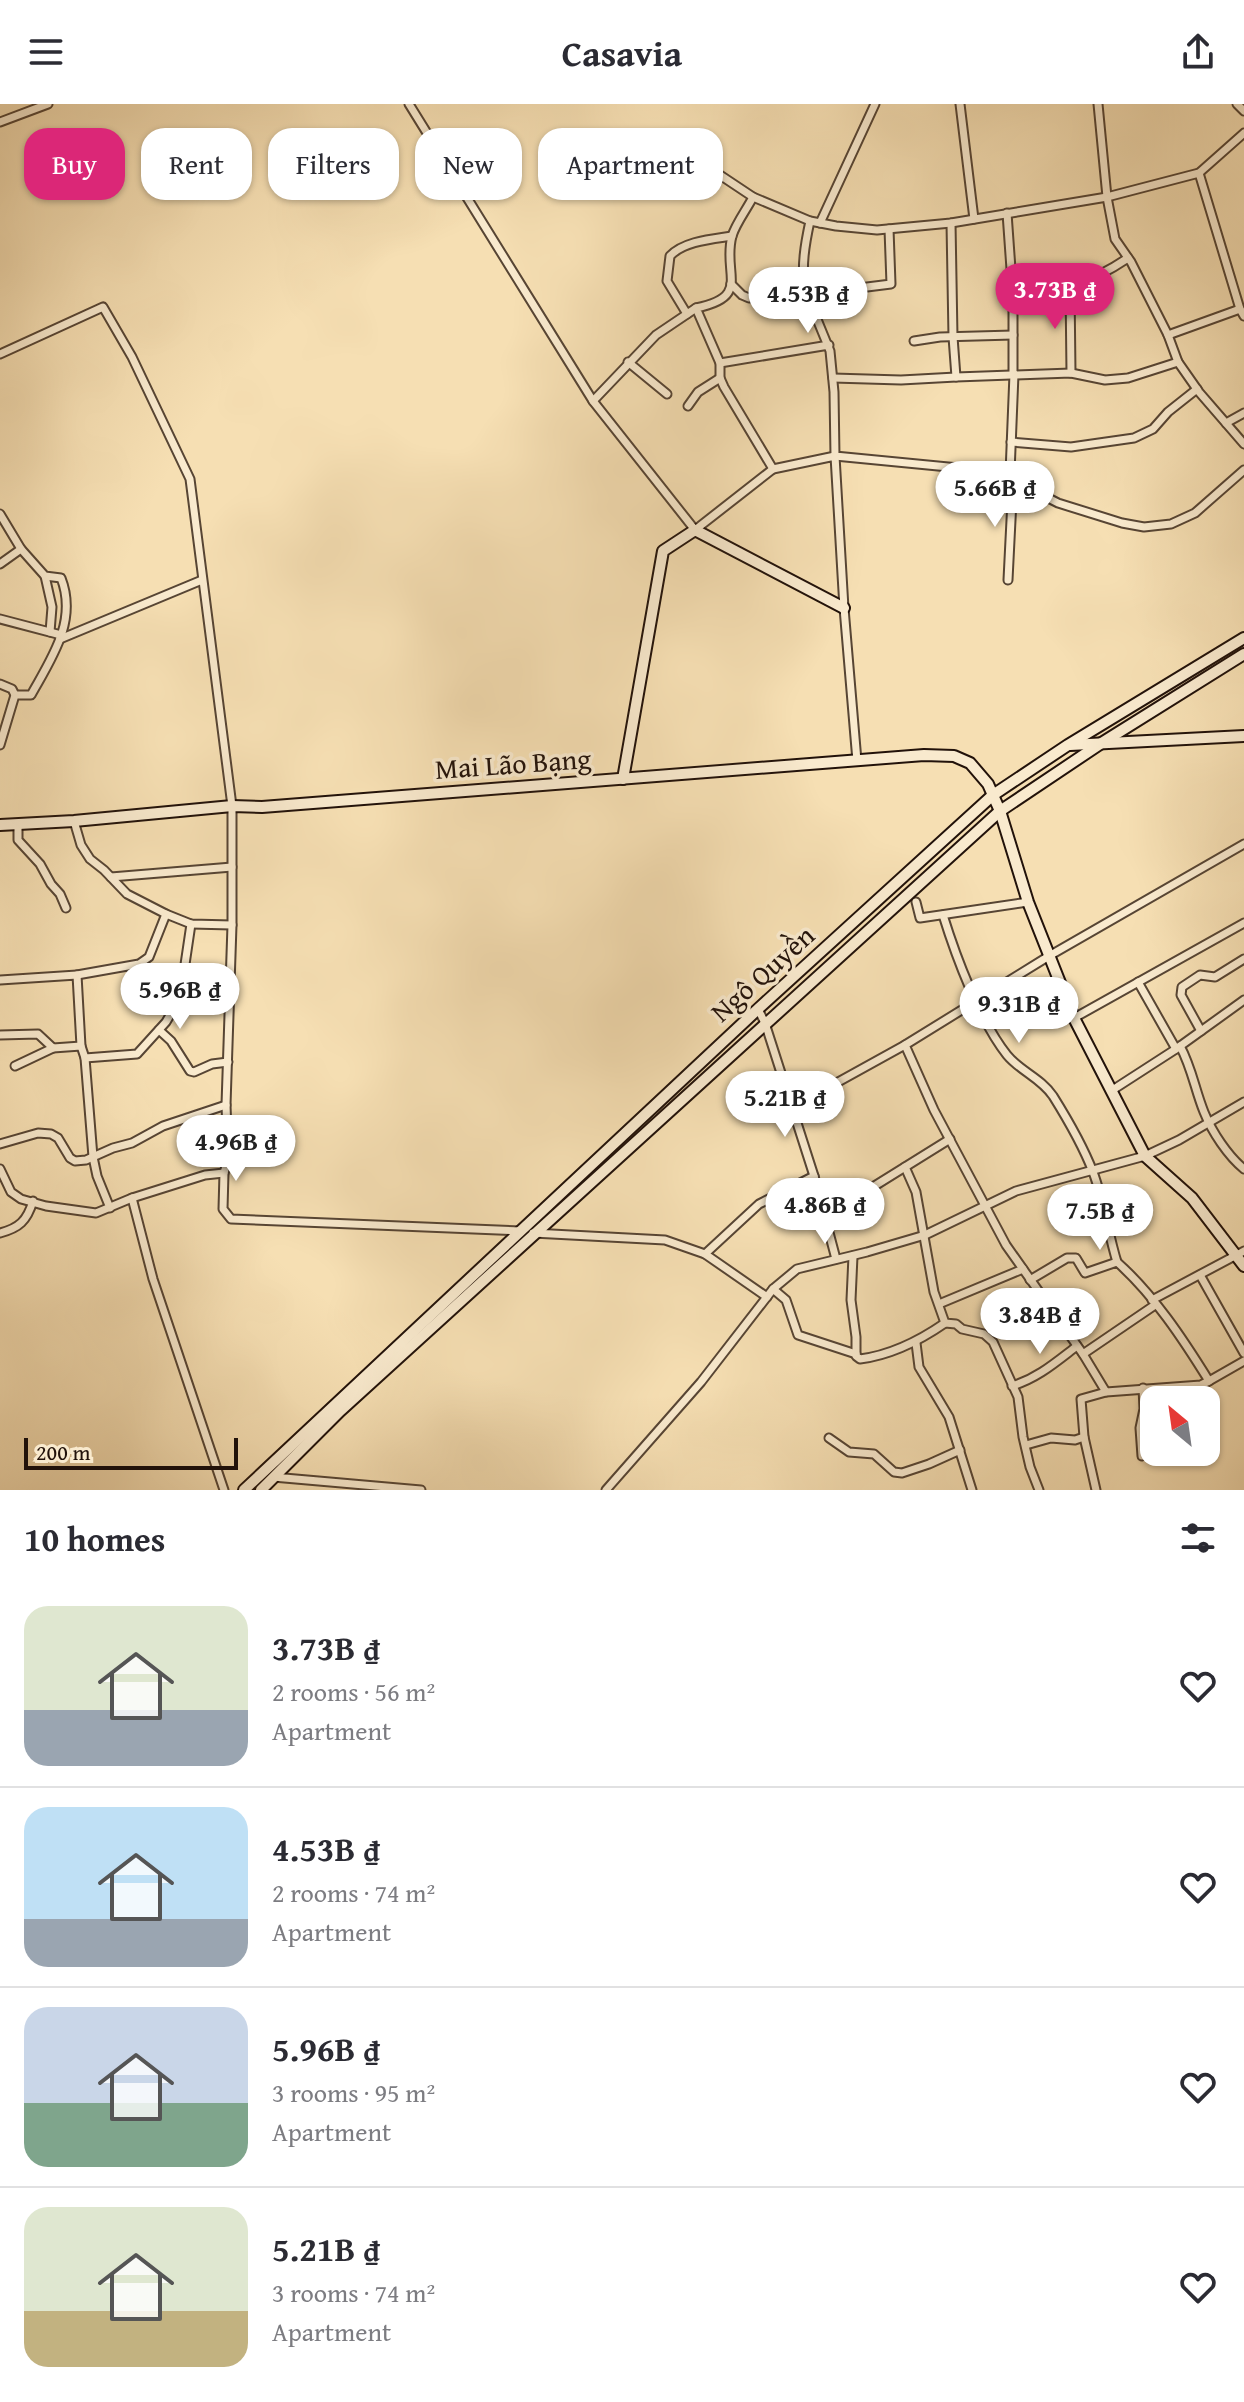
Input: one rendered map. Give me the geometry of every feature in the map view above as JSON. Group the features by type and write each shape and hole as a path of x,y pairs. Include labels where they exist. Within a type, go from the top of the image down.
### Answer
{"main road":[{"path":"623,779 663,551 695,530 844,608"},
{"name":"Ngô Quyền","path":"244,1490 758,1009 993,795 1068,745 1244,638"},
{"name":"Ngô Quyền","path":"261,1490 340,1411 1000,811 1244,654"},
{"path":"1068,745 1244,736"},
{"name":"Mai Lão Bạng","path":"0,825 924,755 954,756 970,763 993,795 1028,902 1074,1018 1145,1156"},
{"path":"1145,1156 1192,1198 1240,1253 1244,1266"}],"street":[{"path":"0,122 48,104"},
{"path":"409,104 593,401 695,530 773,469 835,456 1011,477 1058,503 1144,527 1171,524 1195,513 1244,470"},
{"path":"820,223 875,104"},
{"path":"960,104 974,219"},
{"path":"1098,104 1107,197 1115,239 1168,335 1178,362 1244,444"},
{"path":"1237,104 1244,111"},
{"path":"723,177 753,197 810,221 889,229 951,223 1107,197 1199,173 1244,133"},
{"path":"1168,335 1242,312 1199,173"},
{"path":"593,401 656,335 696,308 717,303 728,293 732,236 753,197"},
{"path":"1007,213 1014,374 1008,580"},
{"path":"810,221 803,265 805,290 829,345 833,378 844,608 857,761"},
{"path":"951,223 956,377"},
{"path":"851,289 891,284 889,229"},
{"path":"687,314 667,281 670,256 677,250 702,241 732,236"},
{"path":"1013,297 1070,288 1089,281 1128,258"},
{"path":"731,284 749,298 805,290"},
{"path":"1070,288 1071,373"},
{"path":"0,354 103,307 132,357 190,479 232,806 226,1105 228,1159 224,1173 223,1209 231,1219 665,1240 705,1254 767,1297"},
{"path":"696,308 720,363 720,378 773,469"},
{"path":"914,341 932,337 1013,335"},
{"path":"720,363 829,345"},
{"path":"628,362 667,394"},
{"path":"833,378 901,380 1071,373 1105,380 1128,378 1178,362"},
{"path":"688,406 698,392 720,378"},
{"path":"1011,442 1071,447 1134,438 1153,429 1168,412 1197,389"},
{"path":"1226,423 1244,413"},
{"path":"0,514 21,549 45,576 52,607 50,632"},
{"path":"0,564 21,549"},
{"path":"15,695 31,695 61,637 68,609 63,584 61,578 45,576"},
{"path":"0,619 61,637 202,580"},
{"path":"0,684 12,689 15,695 1,741"},
{"path":"74,821 83,850 127,894 191,924 232,925"},
{"path":"18,824 18,840 40,864 66,908"},
{"path":"791,1108 905,1045 1049,956 1241,846 1244,858"},
{"path":"111,877 232,867"},
{"path":"916,902 920,918 1028,902"},
{"path":"0,980 77,975 139,964 149,957 166,914"},
{"path":"943,915 977,1001 1010,1058 1050,1092 1092,1169 1117,1262 1182,1338 1209,1381"},
{"path":"1074,1018 1244,923"},
{"path":"85,1058 137,1054 166,1022 180,998 191,924"},
{"path":"1201,1031 1181,995 1182,987 1200,975 1215,977 1244,959"},
{"path":"77,975 93,1157 110,1208"},
{"path":"1138,982 1190,1067 1209,1123 1244,1169"},
{"path":"1111,1091 1244,1000"},
{"path":"758,1009 814,1176 836,1259"},
{"path":"159,1030 171,1041 190,1071 228,1062"},
{"path":"0,1035 38,1034 53,1048"},
{"path":"905,1045 934,1110 1006,1245 1106,1392"},
{"path":"15,1066 53,1048 81,1046"},
{"path":"606,1490 701,1382 773,1289 797,1269 925,1235 1016,1191 1145,1156 1244,1102"},
{"path":"0,1144 38,1133 51,1134 58,1138 75,1161 132,1143 163,1126 226,1105"},
{"path":"823,1209 850,1200 950,1139"},
{"path":"905,1167 916,1192 934,1292 945,1323"},
{"path":"0,1169 11,1192 21,1199 96,1213 205,1175 224,1173"},
{"path":"705,1254 759,1204 814,1176"},
{"path":"132,1198 153,1279 224,1490"},
{"path":"0,1233 21,1225 33,1201"},
{"path":"1083,1354 1154,1302 1240,1253"},
{"path":"853,1256 851,1300 856,1354"},
{"path":"1030,1280 1067,1258 1076,1258 1085,1273 1117,1262"},
{"path":"939,1304 1023,1269"},
{"path":"1200,1275 1244,1353"},
{"path":"773,1289 786,1300 798,1335 856,1354 860,1359 878,1357 916,1343 945,1323 984,1334 993,1342 1018,1397 1030,1467 1039,1490"},
{"path":"916,1343 919,1367 949,1417 972,1490"},
{"path":"1012,1386 1047,1370 1077,1346"},
{"path":"1182,1386 1201,1385 1244,1361"},
{"path":"1096,1490 1084,1437 1081,1399 1106,1392 1140,1388"},
{"path":"1026,1445 1051,1438 1075,1440 1084,1437"},
{"path":"829,1438 849,1452 874,1454 894,1472 902,1473 960,1450"},
{"path":"273,1477 421,1490"}]}
